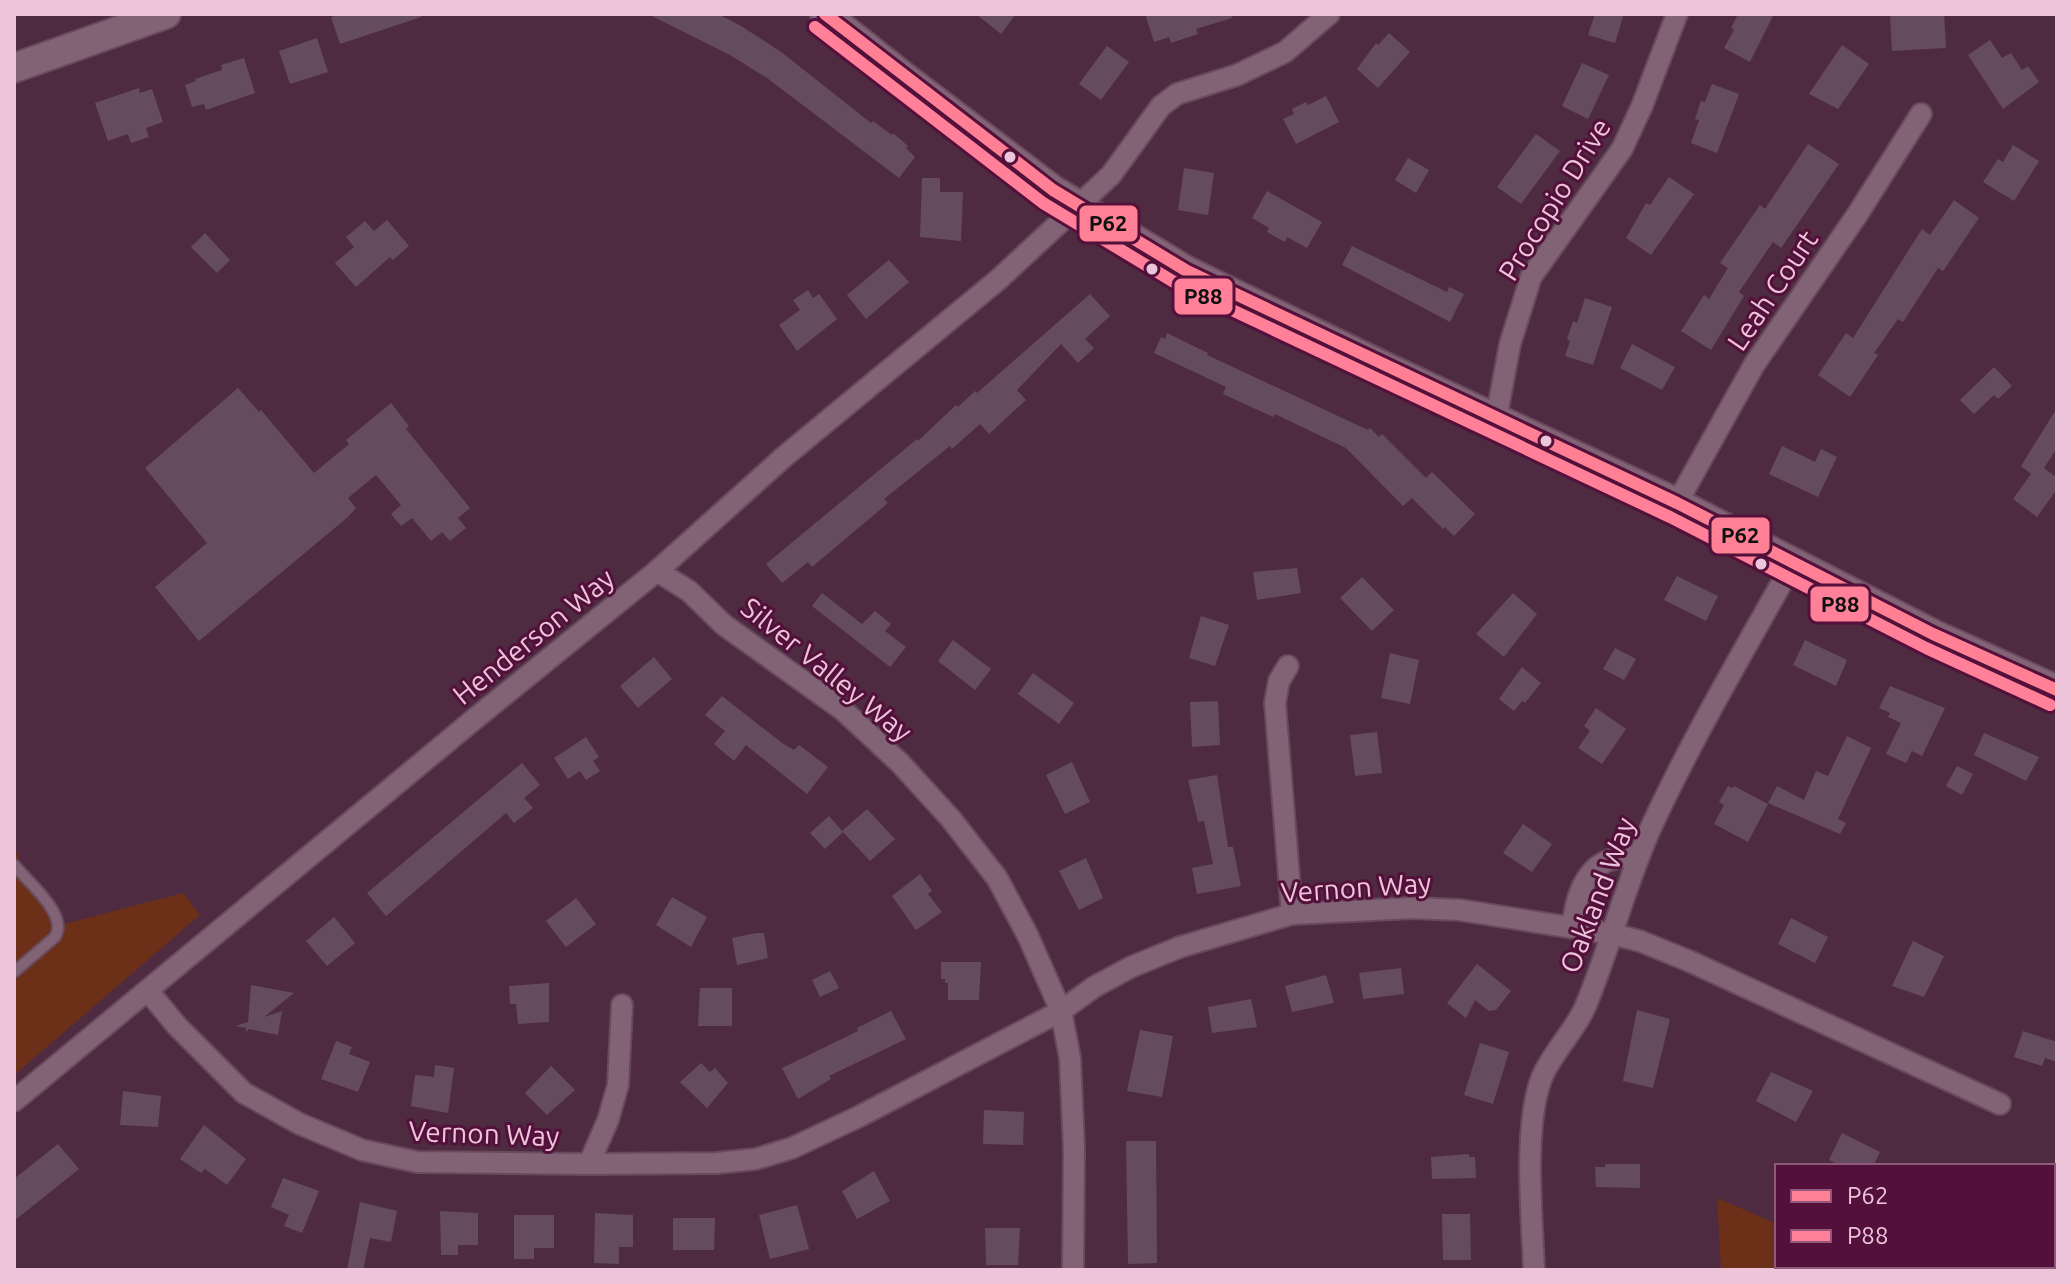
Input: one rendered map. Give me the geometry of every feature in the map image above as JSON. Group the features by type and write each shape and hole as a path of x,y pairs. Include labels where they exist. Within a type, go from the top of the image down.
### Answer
{"main road":[{"path":"14,68 166,14"},
{"path":"825,14 994,147 1080,207 1187,271 1677,503 1933,634 2057,690"}],"street":[{"name":"Henderson Way","path":"14,1101 657,571 785,456 999,279 1080,207 1131,151 1161,106 1177,94 1237,75 1285,52 1329,14"},
{"name":"Procopio Drive","path":"1496,419 1510,344 1531,277 1622,149 1677,14"},
{"name":"Leah Court","path":"1677,503 1754,365 1857,215 1921,114"},
{"name":"Oakland Way","path":"1534,1270 1531,1183 1533,1119 1542,1077 1585,1008 1653,824 1704,722 1794,561"},
{"name":"Silver Valley Way","path":"657,571 689,591 724,625 843,710 900,763 951,819 997,878 1028,936 1061,1011 1070,1058 1074,1150 1073,1270"},
{"path":"1288,666 1279,681 1275,703 1292,914"},
{"path":"1573,927 1577,900 1597,867 1615,858 1639,856"},
{"name":"Vernon Way","path":"148,991 177,1026 244,1093 300,1124 362,1150 417,1162 717,1163 756,1159 792,1148 1061,1011 1094,987 1180,947 1292,914 1448,909 1573,927 1640,941 2000,1104"},
{"name":"Vernon Way","path":"589,1164 608,1120 618,1085 622,1005"}],"lane":[{"path":"14,865 58,915 60,930 14,972"}],"shaded area":[{"path":"14,847 31,889 64,924 183,893 200,915 14,1075"},
{"path":"1717,1198 1775,1223 1775,1268 1869,1270 1721,1270"}],"building":[{"path":"342,14 421,14 421,17 340,44 331,17"},
{"path":"648,14 718,14 741,26 780,51 871,123 873,121 893,133 915,157 899,178 767,78 730,55"},
{"path":"976,14 1016,14 1001,34"},
{"path":"1145,14 1231,14 1232,18 1196,29 1198,34 1171,43 1169,37 1154,42"},
{"path":"1595,14 1624,14 1615,43 1588,35"},
{"path":"1738,14 1774,14 1750,62 1724,48"},
{"path":"1890,14 1944,14 1946,48 1892,51"},
{"path":"1389,33 1410,52 1378,88 1357,69 1376,43 1378,45"},
{"path":"317,38 328,72 290,84 279,51"},
{"path":"1990,40 2002,58 2011,53 2022,70 2028,66 2039,82 2003,109 1968,55"},
{"path":"1842,45 1869,64 1838,109 1809,94"},
{"path":"1107,46 1129,62 1101,100 1079,84"},
{"path":"244,58 255,93 206,110 204,104 192,107 185,85 222,70 221,65"},
{"path":"1582,63 1609,75 1588,119 1562,106"},
{"path":"1712,84 1739,94 1717,153 1691,143 1699,120 1695,119 1701,101 1705,102"},
{"path":"139,88 140,93 152,89 163,122 146,128 149,137 131,143 128,134 108,141 95,103"},
{"path":"1326,96 1339,122 1296,144 1283,119 1294,114 1292,109"},
{"path":"1536,134 1560,151 1521,204 1497,187"},
{"path":"1808,144 1839,164 1781,248 1773,242 1739,292 1744,296 1711,350 1681,331 1704,295 1709,299 1728,268 1720,263 1760,205 1765,209"},
{"path":"2013,145 2039,161 2014,201 1983,182 1998,159 2003,162"},
{"path":"1408,158 1429,170 1416,193 1395,180"},
{"path":"1184,168 1214,173 1208,215 1178,210"},
{"path":"1669,177 1694,194 1651,255 1626,238 1646,203 1650,205"},
{"path":"922,178 940,178 940,192 963,192 961,241 920,237"},
{"path":"1267,191 1322,222 1307,248 1287,237 1285,242 1267,232 1269,228 1252,218"},
{"path":"1954,200 1979,218 1943,271 1938,268 1903,322 1898,319 1874,353 1878,355 1850,397 1818,375 1846,333 1853,338 1922,229 1930,235"},
{"path":"387,220 409,246 393,260 390,257 356,287 335,263 354,247 346,237 365,221 374,231"},
{"path":"205,233 230,260 217,273 191,247"},
{"path":"1352,246 1447,292 1449,287 1464,294 1450,322 1342,265"},
{"path":"889,260 909,282 866,319 847,295"},
{"path":"808,290 813,298 819,294 837,319 797,351 779,325 800,310 793,300"},
{"path":"1090,294 1110,316 1085,339 1094,348 1078,363 1061,344 1017,390 1026,400 989,434 980,424 952,449 950,446 884,499 888,503 812,567 808,562 782,583 766,564 918,441 956,405 958,407 975,391 977,393"},
{"path":"1585,298 1612,307 1593,365 1565,356 1573,321 1577,323"},
{"path":"1167,333 1207,355 1368,430 1370,428 1379,437 1382,434 1426,478 1432,472 1475,514 1454,536 1412,498 1403,506 1346,448 1275,414 1273,417 1223,394 1226,387 1154,353 1161,337 1165,339"},
{"path":"1632,344 1675,367 1662,390 1620,368"},
{"path":"1994,367 2012,386 1998,399 1994,395 1974,414 1960,400"},
{"path":"238,388 259,412 261,410 314,473 349,444 346,440 391,403 409,426 406,429 470,508 458,518 466,528 450,541 442,532 431,541 412,518 401,526 391,514 401,505 376,475 348,498 356,508 348,517 199,641 155,587 207,543 145,468"},
{"path":"2057,408 2057,448 2044,468 2057,478 2057,489 2037,517 2013,499 2031,474 2021,466"},
{"path":"1782,446 1815,462 1821,449 1837,457 1818,497 1769,474"},
{"path":"1297,568 1301,593 1257,600 1253,572"},
{"path":"1677,576 1718,596 1706,621 1664,600"},
{"path":"1362,577 1394,610 1372,631 1340,598"},
{"path":"822,593 862,624 875,611 891,624 885,631 906,647 890,667 812,606"},
{"path":"1513,593 1537,614 1504,657 1476,634"},
{"path":"1201,616 1229,625 1215,666 1189,658"},
{"path":"953,640 991,669 975,690 938,661"},
{"path":"1805,640 1847,660 1836,686 1793,665"},
{"path":"1615,648 1636,659 1624,680 1603,669"},
{"path":"1390,653 1419,660 1410,704 1381,698"},
{"path":"654,657 672,679 638,708 620,686"},
{"path":"1522,667 1541,683 1514,711 1499,699"},
{"path":"1033,673 1074,703 1059,724 1018,694"},
{"path":"1890,686 1945,708 1922,756 1912,751 1906,763 1886,754 1901,723 1879,708"},
{"path":"722,696 782,743 794,750 799,745 828,767 807,794 746,745 734,761 714,744 725,731 705,715"},
{"path":"1218,701 1220,745 1192,747 1190,702"},
{"path":"1596,708 1626,729 1602,764 1578,748 1590,731 1584,726"},
{"path":"1377,732 1382,773 1355,776 1350,735"},
{"path":"1984,733 2039,757 2026,781 1974,755"},
{"path":"1847,736 1871,748 1838,819 1846,823 1840,834 1768,803 1777,786 1804,800 1816,771 1828,776"},
{"path":"586,737 599,757 593,761 600,771 586,780 580,771 568,779 554,758"},
{"path":"1072,762 1090,802 1065,814 1046,775"},
{"path":"522,763 540,785 524,798 533,808 514,823 506,813 386,916 367,893"},
{"path":"1957,766 1973,774 1962,795 1946,786"},
{"path":"1217,775 1228,847 1233,847 1241,886 1197,894 1192,868 1213,864 1204,821 1198,822 1188,780"},
{"path":"1728,786 1734,786 1768,804 1748,842 1714,824 1724,805 1719,802"},
{"path":"867,809 895,839 870,861 842,831"},
{"path":"829,816 843,832 825,849 810,833"},
{"path":"1523,824 1552,844 1532,872 1503,853"},
{"path":"1086,858 1103,898 1079,910 1059,871"},
{"path":"920,874 932,891 928,894 942,912 916,930 892,896"},
{"path":"672,897 707,917 691,947 656,925"},
{"path":"576,898 596,924 566,947 546,921"},
{"path":"334,917 355,943 327,966 306,941"},
{"path":"1791,918 1828,937 1815,963 1778,944"},
{"path":"764,933 768,958 737,965 732,938"},
{"path":"1913,941 1944,956 1924,997 1892,986"},
{"path":"941,962 981,962 979,1000 948,1000 948,983 941,979"},
{"path":"1477,964 1511,991 1496,1010 1489,1011 1475,1000 1466,1018 1447,1003"},
{"path":"1401,968 1404,994 1363,999 1359,973"},
{"path":"830,971 839,988 820,997 812,980"},
{"path":"1326,975 1334,1003 1292,1012 1285,986"},
{"path":"549,983 549,1022 518,1024 516,1004 510,1004 509,986"},
{"path":"251,985 294,993 264,1017 282,1011 278,1035 249,1029 246,1032 246,1028 235,1026 248,1022"},
{"path":"700,988 732,988 732,1026 698,1026"},
{"path":"1251,999 1257,1027 1212,1033 1208,1007"},
{"path":"1637,1010 1670,1019 1653,1088 1623,1081"},
{"path":"891,1011 906,1039 829,1076 831,1079 798,1099 782,1068 858,1031 857,1028"},
{"path":"1140,1030 1173,1036 1162,1097 1127,1091"},
{"path":"2023,1031 2057,1042 2057,1062 2045,1058 2042,1066 2014,1057"},
{"path":"336,1041 352,1047 349,1054 370,1062 358,1092 321,1079"},
{"path":"1480,1043 1509,1052 1493,1104 1464,1095"},
{"path":"701,1063 710,1072 715,1068 728,1083 707,1108 680,1082"},
{"path":"435,1065 454,1068 448,1113 411,1106 415,1075 434,1077"},
{"path":"551,1066 575,1090 547,1115 525,1093"},
{"path":"1771,1072 1813,1091 1796,1122 1756,1101"},
{"path":"123,1091 161,1096 158,1127 120,1125"},
{"path":"984,1110 1024,1112 1023,1145 983,1144"},
{"path":"204,1125 246,1159 227,1185 205,1169 201,1173 180,1159"},
{"path":"1842,1133 1880,1152 1874,1164 1837,1164 1829,1160"},
{"path":"1126,1141 1156,1141 1157,1263 1128,1264"},
{"path":"58,1144 79,1169 14,1221 14,1179"},
{"path":"1469,1154 1469,1157 1475,1157 1476,1178 1432,1179 1431,1157"},
{"path":"1605,1164 1640,1164 1640,1188 1596,1187 1595,1167 1605,1167"},
{"path":"874,1171 890,1201 857,1219 842,1191"},
{"path":"283,1178 319,1191 302,1233 284,1226 289,1215 271,1207"},
{"path":"360,1202 397,1211 391,1242 370,1238 363,1270 347,1270"},
{"path":"797,1205 809,1249 770,1259 759,1215"},
{"path":"440,1211 478,1213 478,1245 458,1245 458,1255 441,1255"},
{"path":"595,1213 633,1215 633,1247 619,1247 619,1264 594,1263"},
{"path":"1442,1214 1470,1214 1471,1260 1443,1260"},
{"path":"514,1215 554,1215 554,1248 534,1248 534,1259 514,1259"},
{"path":"673,1218 715,1218 714,1250 673,1250"},
{"path":"985,1228 1020,1228 1018,1265 986,1265"}],"transit line":[{"name":"P62","path":"825,14 1053,190 1187,271 1677,503 1933,634 2057,690"},
{"name":"P88","path":"815,27 1043,203 1179,285 1670,517 1926,648 2050,705"}]}
